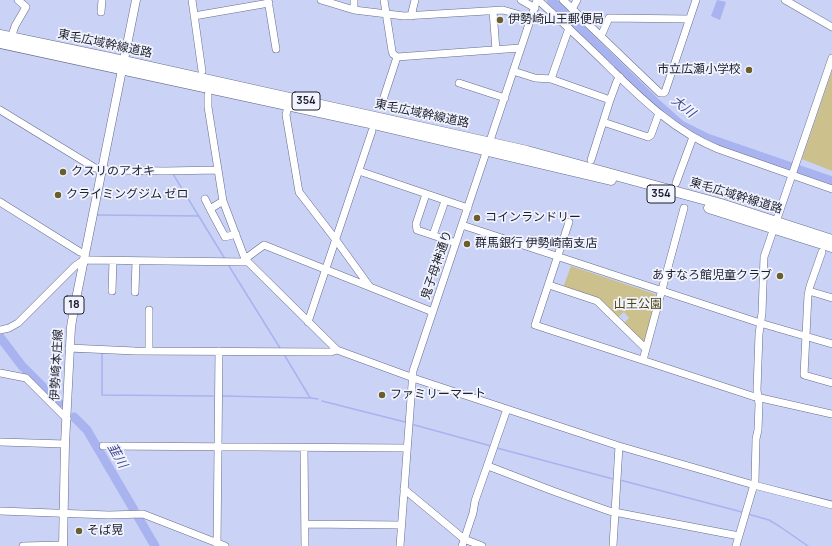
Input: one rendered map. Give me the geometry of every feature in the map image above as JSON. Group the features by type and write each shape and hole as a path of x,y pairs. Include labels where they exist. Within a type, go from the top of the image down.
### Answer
{"highway":[{"name":"東毛広域幹線道路","path":"0,35 7,42 122,65 488,146"},
{"name":"東毛広域幹線道路","path":"122,65 288,106 488,146 528,151 637,180 775,225 832,247"},
{"name":"東毛広域幹線道路","path":"775,225 832,240"}],"main road":[{"name":"伊勢崎本庄線","path":"63,545 69,348 74,309 136,0"}],"street":[{"path":"101,12 102,0"},
{"path":"192,0 202,71"},
{"path":"322,0 354,10 386,14 411,16 508,11 531,18"},
{"path":"354,0 354,10"},
{"path":"384,0 392,51 397,57 520,48"},
{"path":"411,16 416,0"},
{"path":"521,0 535,8"},
{"path":"538,0 659,113 681,130 718,149 832,189"},
{"name":"鬼子母神通り","path":"400,546 412,377 505,98 520,48 538,0"},
{"path":"563,0 660,93 665,92 696,0"},
{"path":"572,9 577,0"},
{"path":"785,0 832,28"},
{"path":"7,42 26,7 22,1"},
{"path":"194,16 269,2 276,49"},
{"path":"494,11 496,50"},
{"path":"601,36 609,18 690,19"},
{"path":"551,79 569,28"},
{"path":"381,106 397,57"},
{"path":"736,546 755,481 758,430 757,385 760,323 762,313 763,262 832,58"},
{"path":"513,71 535,78 551,79 610,100"},
{"path":"591,160 610,100 620,77"},
{"path":"459,82 505,98"},
{"path":"208,95 208,107 223,201 246,261 337,350 412,377 619,446 754,485 832,505"},
{"path":"288,106 286,117 299,192 370,287"},
{"path":"0,110 92,166 102,169 165,171 218,170"},
{"path":"603,122 648,137 651,135 659,113"},
{"path":"308,322 372,131"},
{"path":"676,183 693,137"},
{"path":"359,171 468,208"},
{"path":"426,194 415,227 417,230 456,243"},
{"path":"205,199 224,237 236,234"},
{"path":"210,209 223,201"},
{"path":"433,235 445,201"},
{"path":"1,205 80,252 85,257 113,261 246,261 264,245 433,312"},
{"path":"643,360 684,208"},
{"path":"569,222 535,325 758,398 832,414"},
{"path":"462,224 760,323 832,344"},
{"path":"822,252 809,291 804,374 832,383"},
{"path":"0,330 10,328 18,323 74,266 85,257"},
{"path":"112,291 113,261"},
{"path":"135,292 136,261"},
{"path":"549,285 598,301 645,348"},
{"path":"809,291 832,298"},
{"path":"149,351 150,310"},
{"path":"69,348 149,351 331,352 337,350"},
{"path":"217,544 219,351"},
{"path":"0,373 26,378 67,419"},
{"path":"463,543 473,513 475,501 507,409"},
{"path":"0,442 65,444"},
{"path":"103,446 406,448"},
{"path":"612,546 619,446"},
{"path":"304,448 305,546"},
{"path":"488,466 614,512 739,536"},
{"path":"404,489 463,543 482,546"},
{"path":"0,511 109,515 142,514 225,546"},
{"path":"305,524 401,524"},
{"path":"23,546 63,545"}],"green space":[{"path":"832,71 832,171 802,159"},
{"name":"山王公園","path":"571,266 655,294 656,297 645,341 642,342 623,324 629,318 624,312 617,318 599,300 563,288"}],"water":[{"path":"717,0 726,2 720,20 711,16"}],"waterway":[{"name":"大川","path":"551,0 654,101 681,125 707,138 832,181"},
{"path":"173,174 225,259"},
{"path":"97,215 199,216"},
{"path":"229,266 280,348"},
{"name":"韮川","path":"0,337 22,366 59,403"},
{"path":"75,352 85,352"},
{"path":"101,352 102,395 213,396"},
{"path":"285,356 309,396 311,398 318,399"},
{"path":"222,396 311,398"},
{"path":"322,401 405,422"},
{"name":"韮川","path":"74,417 87,430 134,510"},
{"path":"411,424 491,446"},
{"path":"497,448 613,479"},
{"path":"620,480 742,512"},
{"path":"748,514 769,520 808,546"},
{"name":"韮川","path":"138,517 155,546"}],"place":[{"name":"伊勢崎山王郵便局","path":"500,20"},
{"name":"市立広瀬小学校","path":"749,70"},
{"name":"クスリのアオキ","path":"63,172"},
{"name":"クライミングジム ゼロ","path":"58,195"},
{"name":"コインランドリー","path":"477,218"},
{"name":"群馬銀行 伊勢崎南支店","path":"467,244"},
{"name":"あすなろ館児童クラブ","path":"780,276"},
{"name":"ファミリーマート","path":"382,395"},
{"name":"そば晃","path":"79,531"}]}
